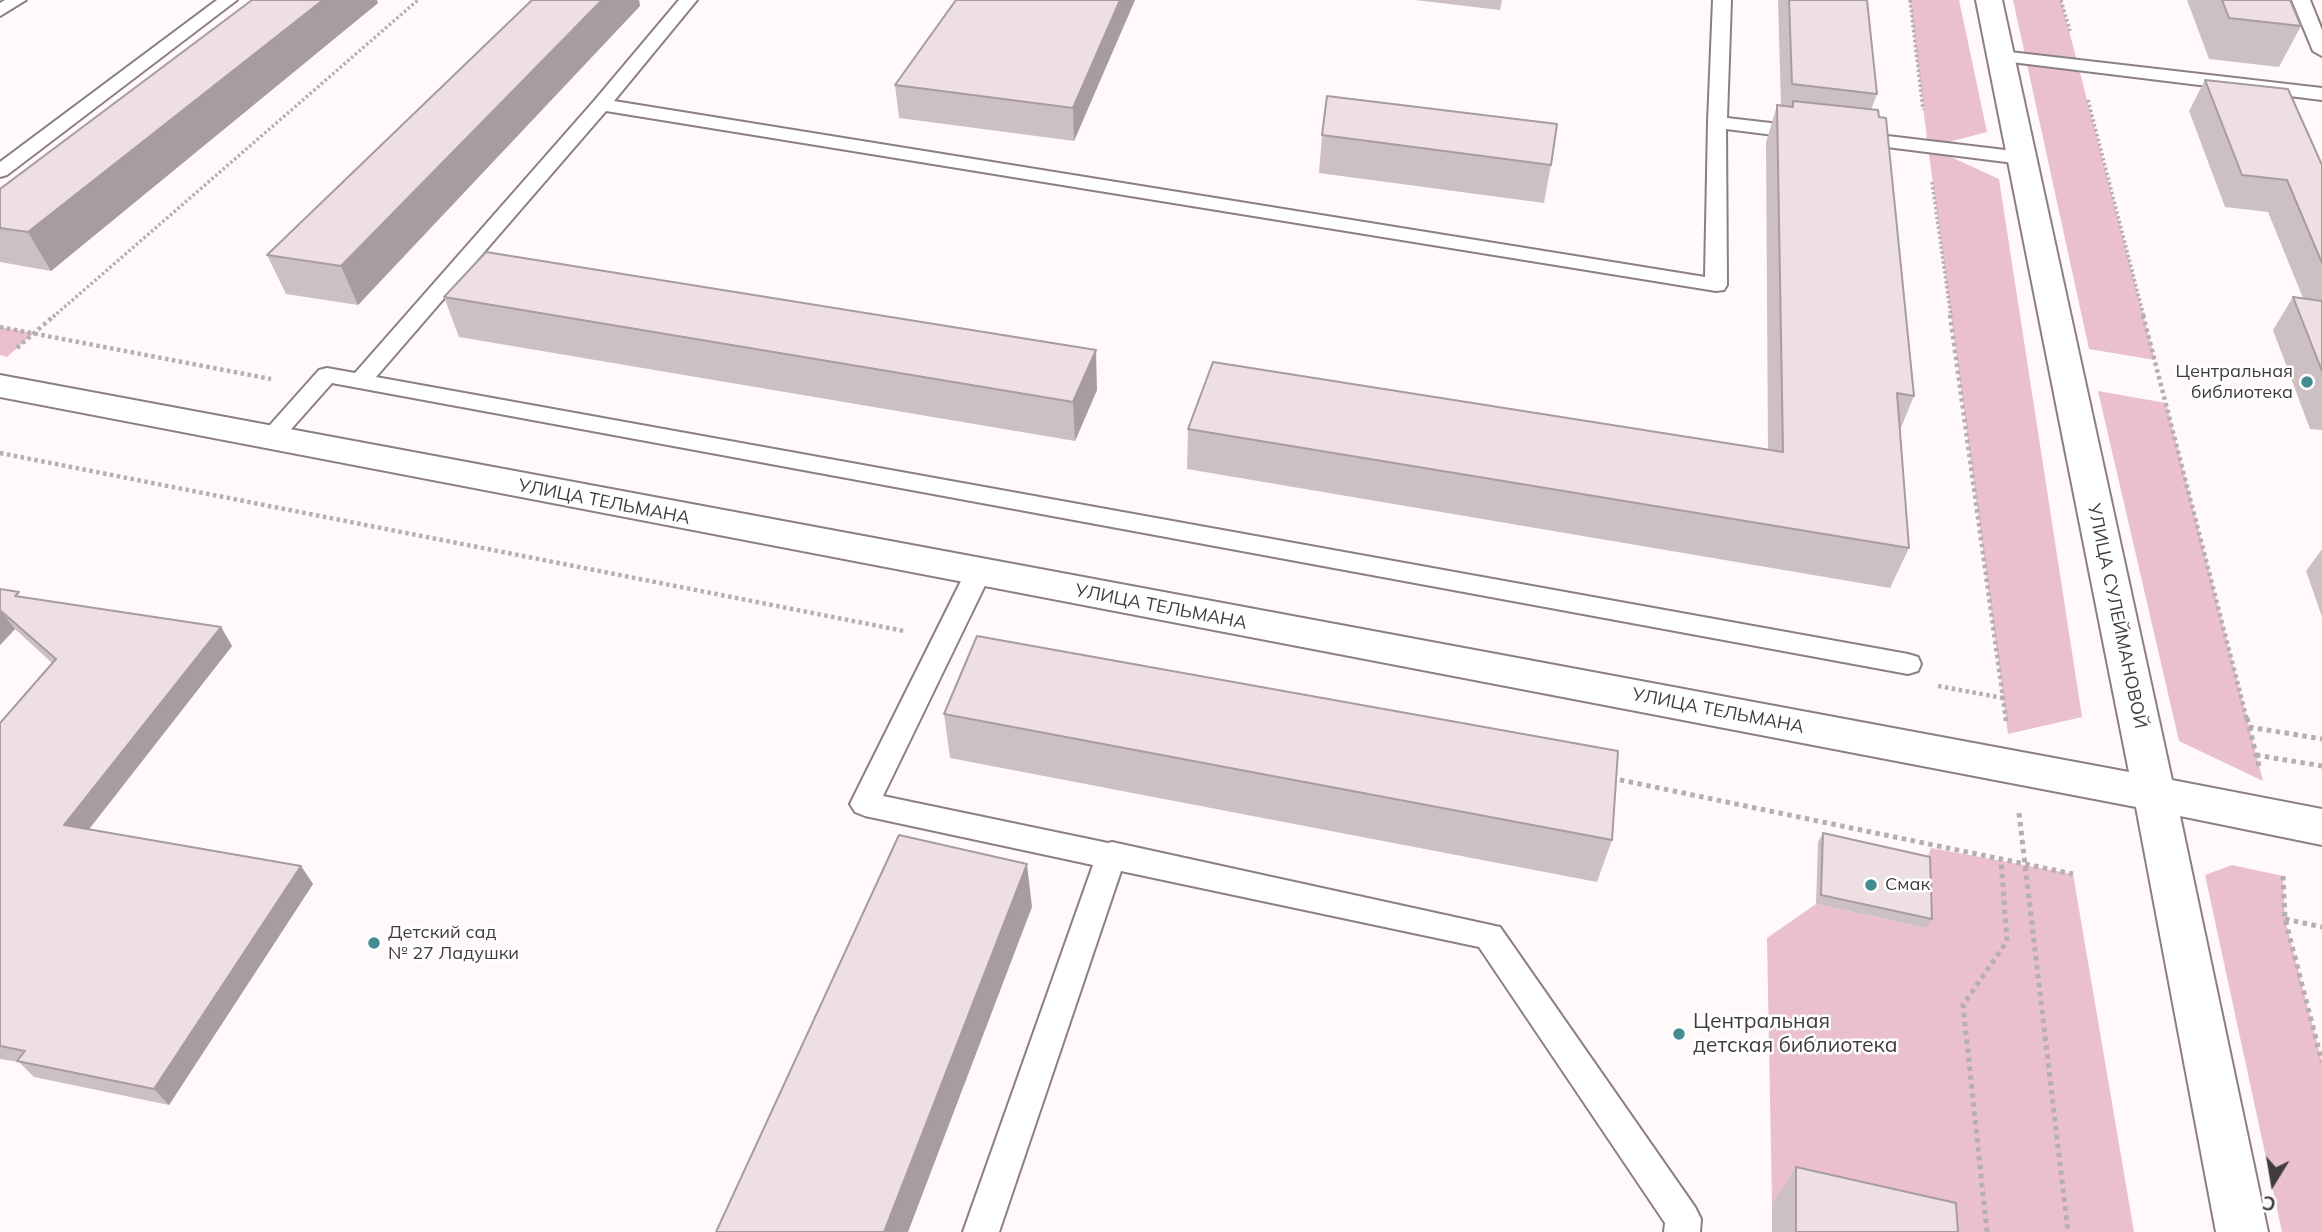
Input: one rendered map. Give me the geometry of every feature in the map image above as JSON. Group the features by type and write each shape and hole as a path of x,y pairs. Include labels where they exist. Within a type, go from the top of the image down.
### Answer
{"street":[{"name":"УЛИЦА СУЛЕЙМАНОВОЙ","path":"1989,0 2242,1232"},
{"name":"УЛИЦА ТЕЛЬМАНА","path":"0,386 2322,827"}],"lane":[{"path":"0,10 17,0"},
{"path":"0,171 228,0"},
{"path":"360,380 601,105 688,0"},
{"path":"601,105 1716,285 1717,122 1722,0"},
{"path":"2301,0 2322,51"},
{"path":"2001,56 2322,94"},
{"path":"1717,122 2022,158"},
{"path":"270,439 327,375 1908,664"},
{"path":"978,573 865,804 1112,854 1489,936 1683,1219 1682,1232"},
{"path":"981,1232 1112,854"}],"path":[{"path":"16,349 418,0"},
{"path":"1910,0 2007,722"},
{"path":"2061,0 2260,768"},
{"path":"0,453 946,639"},
{"path":"2249,727 2322,739"},
{"path":"2256,755 2322,766"},
{"path":"1604,777 2073,874"},
{"path":"2019,812 2068,1232"},
{"path":"1987,1232 1963,1005 2007,941 2001,860"},
{"path":"2283,876 2285,919 2322,1062"},
{"path":"2285,919 2322,927"}],"shaded area":[{"path":"1910,0 1959,0 1987,132 1929,147 1999,179 2082,717 2008,734 1928,147"},
{"path":"2013,0 2061,0 2155,360 2089,349"},
{"path":"0,327 34,333 7,357 0,355"},
{"path":"2098,391 2166,403 2263,781 2179,741"},
{"path":"1931,848 2073,874 2134,1232 1894,1232 1772,1204 1767,938 1816,904 1926,928 1924,866"},
{"path":"2232,865 2283,876 2285,919 2322,1062 2322,1232 2282,1232 2205,875"}],"building":[{"path":"252,0 323,0 28,232 0,228 0,189"},
{"path":"532,0 602,0 341,266 267,255"},
{"path":"956,0 1120,0 1073,108 895,85"},
{"path":"1789,0 1867,0 1877,94 1792,84"},
{"path":"2222,0 2290,0 2301,26 2229,18"},
{"path":"2205,80 2288,89 2322,165 2322,263 2287,180 2242,175"},
{"path":"1327,96 1557,124 1551,165 1322,135"},
{"path":"1793,101 1878,110 1879,117 1886,118 1914,396 1897,393 1909,548 1188,429 1213,362 1783,452 1777,105 1793,107"},
{"path":"486,252 1096,350 1073,402 444,297"},
{"path":"2293,297 2322,301 2322,371"},
{"path":"0,589 19,592 15,596 221,627 64,825 301,866 154,1089 17,1061 25,1051 0,1046 0,723 56,659 0,612"},
{"path":"977,636 1618,751 1612,840 944,714"},
{"name":"Смак","path":"1823,833 1930,857 1932,919 1821,895"},
{"path":"899,835 1027,864 884,1232 716,1232"},
{"path":"1796,1167 1956,1203 1958,1232 1796,1232"}],"place":[{"name":"Центральная библиотека","path":"2307,382"},
{"name":"Смак","path":"1871,885"},
{"name":"Детский сад № 27 Ладушки","path":"374,943"},
{"name":"Центральная детская библиотека","path":"1679,1034"}]}
